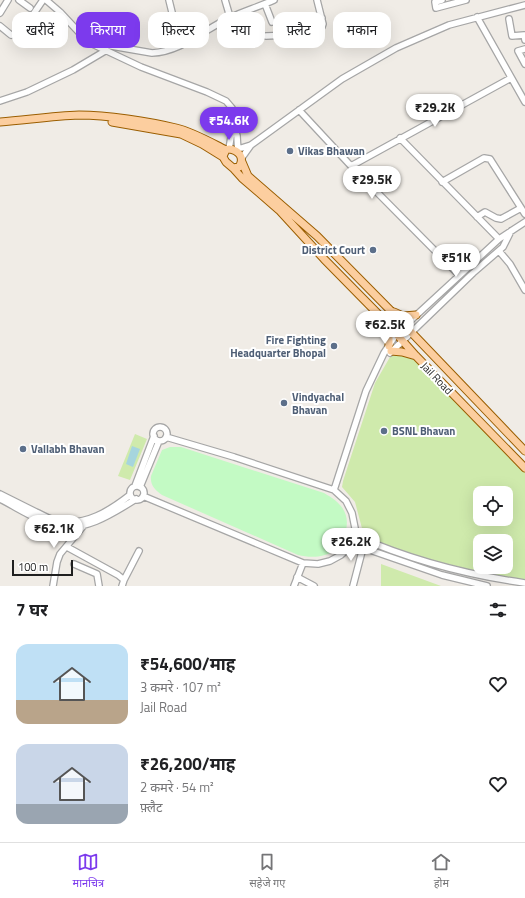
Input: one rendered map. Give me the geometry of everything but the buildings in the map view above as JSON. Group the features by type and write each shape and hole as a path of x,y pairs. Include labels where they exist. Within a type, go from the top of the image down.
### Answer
{"main road":[{"path":"0,122 63,116 94,115 148,122 176,128 233,150"},
{"name":"Jail Road","path":"0,127 69,120 100,120 181,134 202,144 223,157 245,181 279,210 324,259 386,321 416,356 525,468"},
{"path":"223,157 233,150"},
{"name":"Jail Road","path":"233,150 241,160 248,176 317,236 392,311 525,451"},
{"path":"234,168 239,167 241,160"},
{"path":"392,311 403,316 416,315"},
{"path":"386,321 389,332 390,349 416,356"}],"street":[{"path":"0,13 8,0"},
{"path":"20,0 30,8"},
{"path":"35,12 43,0"},
{"path":"46,0 76,29"},
{"path":"169,0 172,12"},
{"path":"225,0 229,12"},
{"path":"243,12 274,0"},
{"path":"317,0 320,12"},
{"path":"442,0 434,2 436,8 466,0"},
{"path":"265,4 272,22"},
{"path":"241,160 251,145 299,110 342,79 396,48 449,25 525,4"},
{"path":"477,17 525,102"},
{"path":"509,19 512,36 524,35 525,40"},
{"path":"0,26 11,35"},
{"path":"266,36 273,35"},
{"path":"99,48 141,67 207,92 226,101 232,108 234,115 237,136 233,150"},
{"path":"123,48 152,53 162,53 173,48"},
{"path":"525,49 518,51 525,64"},
{"path":"0,101 27,92 73,70 105,51"},
{"path":"350,166 511,78"},
{"path":"299,110 350,166 459,275"},
{"path":"233,150 231,137 235,128"},
{"path":"400,138 499,239"},
{"path":"233,150 251,145"},
{"path":"442,182 484,158 487,158 490,160 525,214"},
{"path":"477,216 485,212 501,219 521,208"},
{"path":"334,490 366,391 380,363 390,349 397,333 499,239 525,222"},
{"path":"390,349 412,333 473,273 499,251 505,244 511,231"},
{"path":"499,251 510,264 525,290"},
{"path":"138,486 154,436 154,430 160,427 166,430 166,437"},
{"path":"154,436 159,441"},
{"path":"143,496 303,564 318,564 330,561 341,555 352,546 356,536 352,513 346,501 334,490 234,457 166,437"},
{"path":"0,494 55,520 79,522 101,514 118,504 130,494 131,489 138,486 159,441 166,437"},
{"path":"138,486 144,491 143,496"},
{"path":"130,494 136,500"},
{"path":"0,499 52,525 72,526 85,524 109,516 143,496"},
{"path":"53,586 57,562 60,554 85,524"},
{"path":"356,536 434,564 525,583"},
{"path":"353,586 365,540"},
{"path":"352,546 364,548 442,575 486,586"},
{"path":"67,547 118,575 123,583"},
{"path":"123,583 139,551"},
{"path":"74,564 98,574 99,586"},
{"path":"294,586 303,564"},
{"path":"297,578 314,586"}],"green space":[{"path":"402,347 525,472 525,581 487,574 513,574 513,534 473,534 473,571 444,566 373,541 363,532 355,502 342,487 375,383 390,357"},
{"path":"135,434 147,439 130,480 118,476"},
{"path":"170,447 181,447 324,493 335,500 345,513 347,524 344,538 335,550 328,554 314,557 298,555 162,495 157,491 151,482 151,476 162,450"},
{"path":"381,564 441,586 381,586"}],"water":[{"path":"132,446 140,449 133,467 126,464"}],"place":[{"name":"Vikas Bhawan","path":"290,151"},
{"name":"District Court","path":"373,250"},
{"name":"Fire Fighting Headquarter Bhopal","path":"334,346"},
{"name":"Vindyachal Bhavan","path":"284,403"},
{"name":"BSNL Bhavan","path":"384,431"},
{"name":"Vallabh Bhavan","path":"23,449"}]}
